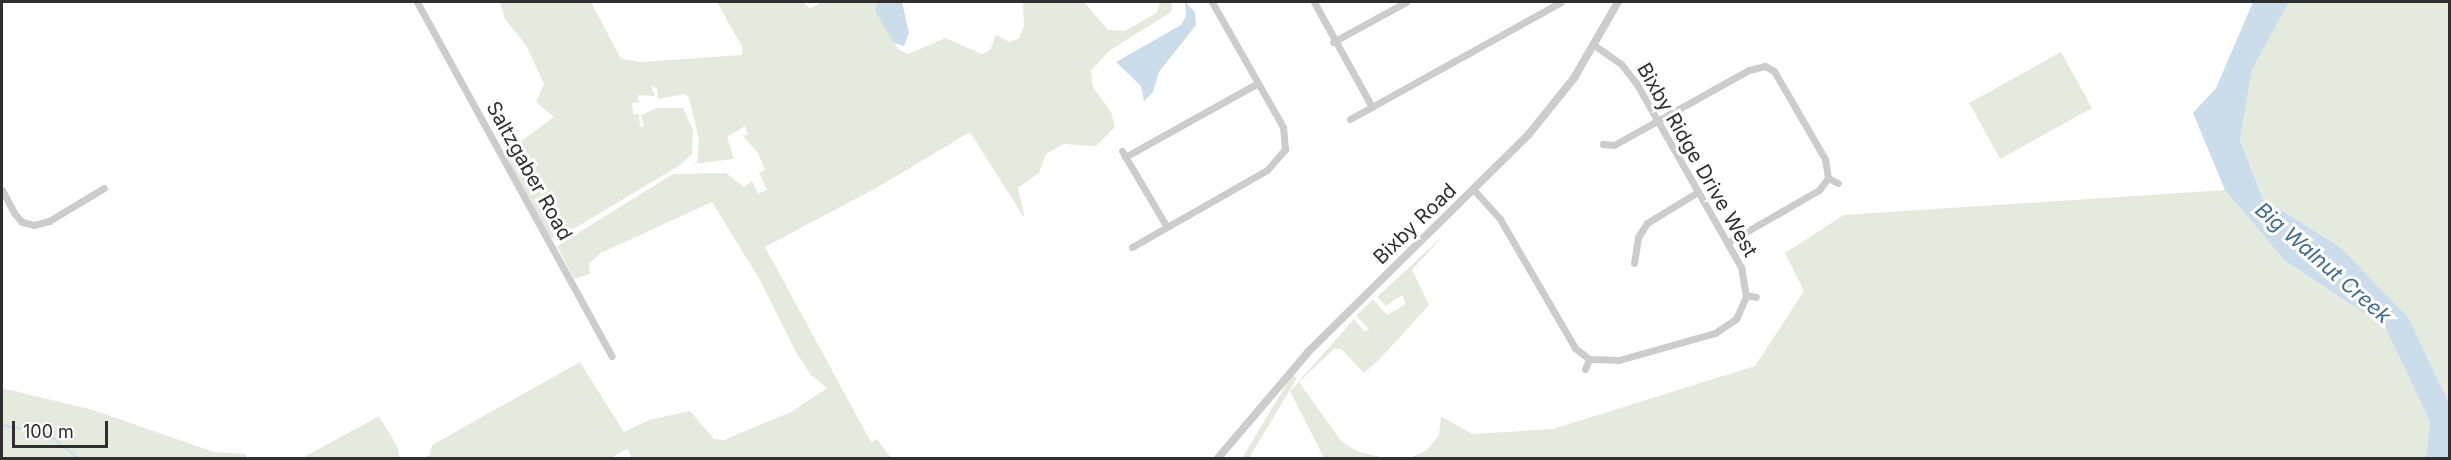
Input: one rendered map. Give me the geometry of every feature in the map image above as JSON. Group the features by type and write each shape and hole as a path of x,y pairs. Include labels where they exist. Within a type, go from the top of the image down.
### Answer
{"street":[{"name":"Saltzgaber Road","path":"417,2 612,356"},
{"path":"1314,2 1371,107"},
{"path":"1334,42 1406,2"},
{"path":"1350,119 1561,2"},
{"name":"Bixby Road","path":"1218,459 1309,351 1474,190 1538,124 1594,46 1618,2"},
{"path":"1132,247 1279,160 1285,149 1285,134 1216,3"},
{"name":"Bixby Ridge Drive West","path":"1589,359 1619,360 1715,333 1731,324 1744,306 1746,295 1744,274 1630,74 1594,46"},
{"path":"1765,66 1768,58"},
{"path":"1603,144 1614,145 1749,70 1765,66 1778,75 1828,165 1828,178 1819,190 1727,243"},
{"path":"1167,227 1124,154 1258,83"},
{"path":"1828,178 1838,183"},
{"path":"2,190 18,218 34,225 49,221 104,188"},
{"path":"1474,190 1500,219 1575,348 1589,359 1585,369"},
{"path":"1634,263 1638,237 1647,223 1698,192"},
{"path":"1746,295 1756,297"}],"shaded area":[{"path":"500,2 591,2 621,59 640,62 742,55 742,47 717,2 803,2 810,9 821,2 878,2 875,11 898,49 908,54 945,38 982,54 990,50 996,35 1009,42 1019,38 1024,26 1023,2 1084,2 1108,30 1125,31 1156,13 1160,2 1171,2 1172,7 1171,12 1109,51 1091,71 1093,87 1111,112 1115,127 1096,146 1064,144 1046,154 1039,173 1018,188 1025,219 970,132 878,187 765,247 871,442 877,439 891,458 632,458 627,449 611,458 423,458 430,455 432,445 580,362 624,432 649,420 690,411 714,439 724,440 791,412 827,388 811,375 797,354 760,280 712,202 601,253 589,263 590,274 574,279 557,246 673,174 726,173 744,187 752,181 758,194 767,190 759,173 765,170 758,153 743,136 748,134 745,126 727,137 734,159 691,164 697,162 699,139 689,98 685,94 658,99 657,89 651,85 655,96 638,95 639,102 632,103 633,114 639,114 640,127 644,126 641,115 657,108 683,108 693,130 692,154 680,165 572,230 551,238 509,162 520,142 554,117 536,102 544,84 526,45 505,19"},
{"path":"2289,2 2449,2 2449,403 2408,317 2340,247 2263,199 2240,140 2252,70"},
{"path":"2061,52 2092,108 2000,159 1969,103"},
{"path":"2225,190 2284,260 2385,327 2430,422 2426,458 1410,458 1427,450 1439,435 1441,416 1472,434 1553,429 1755,366 1804,291 1785,253 1844,215"},
{"path":"1444,235 1412,270 1429,305 1379,360 1364,373 1341,349 1334,349 1299,382 1342,442 1357,451 1384,458 1324,458 1290,391 1354,319 1365,332 1369,329 1356,316 1373,299 1387,315 1406,304 1402,295 1386,306 1377,297"},
{"path":"1292,375 1297,378 1249,458 1242,458"},
{"path":"2,388 93,410 214,452 245,454 248,458 2,458"},
{"path":"379,416 397,446 400,458 302,458"}],"water":[{"path":"878,2 902,2 909,33 904,46 894,43 875,11"},
{"path":"1185,2 1195,12 1196,25 1159,72 1153,92 1144,101 1141,86 1116,62 1181,25 1186,16"},
{"name":"Big Walnut Creek","path":"2253,2 2289,2 2252,70 2240,140 2263,199 2340,247 2408,317 2449,403 2449,458 2426,458 2430,422 2385,327 2284,260 2225,190 2193,113 2216,88"}],"waterway":[{"path":"2,425 48,434 78,458"}]}
